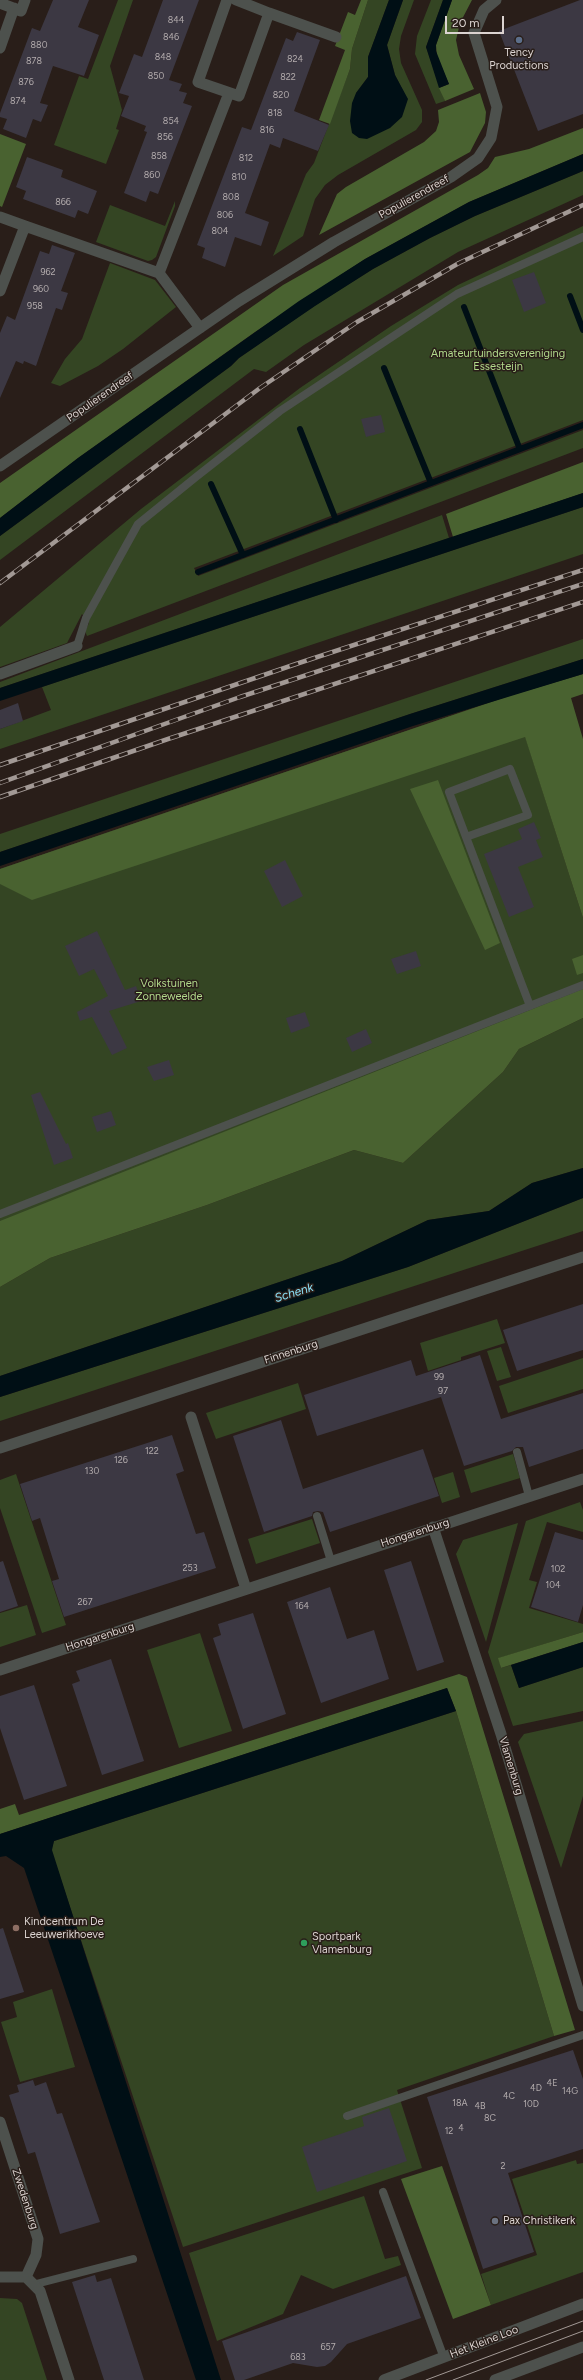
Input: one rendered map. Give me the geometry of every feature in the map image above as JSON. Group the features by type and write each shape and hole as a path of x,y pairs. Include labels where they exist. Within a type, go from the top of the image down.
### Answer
{"street":[{"path":"0,3 21,10 25,0"},
{"path":"227,0 198,82 229,93 239,96 269,13"},
{"path":"236,0 336,37"},
{"name":"Populierendreef","path":"0,466 200,328 306,258 451,177 478,158 491,138 496,119 497,106 474,33 484,10 496,0"},
{"path":"0,48 14,8"},
{"path":"159,273 229,93"},
{"path":"0,216 159,273 200,328"},
{"path":"0,291 25,226"},
{"path":"0,674 78,646"},
{"name":"Finnenburg","path":"0,1448 583,1257"},
{"path":"191,1417 246,1589"},
{"name":"Hongarenburg","path":"0,1670 583,1479"},
{"name":"Vlamenburg","path":"433,1527 501,1734 583,2006"},
{"name":"Zwedenburg","path":"0,2122 38,2239 36,2255 26,2276"},
{"path":"0,2277 26,2276 36,2284 40,2291 70,2380"},
{"name":"Het Kleine Loo","path":"384,2380 583,2304"},
{"path":"495,2380 583,2348"}],"lane":[{"path":"78,646 86,618 138,524 280,411 457,294 583,237"},
{"path":"466,837 528,815 510,769 449,792 466,837 530,1006"},
{"path":"0,1214 583,985"},
{"path":"517,1452 529,1496"},
{"path":"317,1516 331,1561"},
{"path":"347,2116 583,2035"},
{"path":"383,2192 444,2358"},
{"path":"36,2284 132,2259"}],"green space":[{"path":"118,0 133,0 110,66 122,110 116,129 119,130 106,164 54,145 79,76 88,79"},
{"path":"361,0 368,0 352,49 350,69 330,124 319,120 345,50 335,46 348,12 355,15"},
{"path":"368,0 389,0 368,57 368,77 356,93 407,99 395,75 387,45 403,0 414,0 401,36 399,49 401,63 422,110 422,122 416,130 338,175 325,185 315,199 303,236 273,256 306,174 314,163 350,69 352,49"},
{"path":"431,0 443,0 426,47 445,101 436,104 415,54 417,36"},
{"path":"452,0 472,0 460,23 456,40 459,55 474,89 445,101 439,88 449,84 437,57 436,45"},
{"path":"480,93 486,112 485,123 470,152 319,235 337,194 346,187 424,142 436,131 439,122 438,110"},
{"path":"583,128 583,154 469,202 365,259 255,332 78,458 0,518 0,483 283,285 478,175 488,168 495,157 529,149"},
{"path":"0,134 26,144 2,207 0,206"},
{"path":"583,171 583,195 458,252 304,345 266,372 254,369 0,560 0,536 231,366 239,358 314,306 373,269 430,238 475,216"},
{"path":"175,201 175,206 156,257 152,260 148,261 96,242 110,205 165,226"},
{"name":"Amateurtuindersvereniging Essesteijn","path":"583,226 583,420 194,568 198,576 583,430 583,448 87,636 85,631 89,623 82,614 67,643 0,667 0,627 141,509 300,388 391,326 458,285"},
{"path":"110,263 155,280 176,307 123,349 98,366 60,386 51,383 65,359 82,339"},
{"path":"583,462 583,493 453,537 446,514"},
{"path":"583,507 583,554 0,749 0,729 51,710 42,687"},
{"path":"442,515 449,538 0,688 0,682"},
{"path":"583,639 583,659 410,714 0,852 0,834"},
{"path":"583,674 583,694 571,698 583,739 583,918 525,737 32,900 0,884 0,869 512,695"},
{"name":"Volkstuinen Zonneweelde","path":"512,695 583,918 583,1006 0,1239 0,869"},
{"path":"438,780 500,943 485,950 410,789"},
{"path":"583,955 583,973 577,975 572,959"},
{"path":"583,989 583,1018 519,1049 503,1072 403,1163 354,1150 207,1205 50,1258 0,1287 0,1221"},
{"path":"583,1018 583,1168 532,1183 489,1211 428,1220 342,1261 0,1376 0,1287 50,1258 207,1205 354,1150 403,1163 503,1072 519,1049"},
{"path":"583,1198 583,1231 0,1421 0,1397 408,1267"},
{"path":"497,1319 505,1343 461,1357 461,1360 428,1371 420,1343"},
{"path":"501,1347 511,1377 497,1381 487,1351"},
{"path":"583,1358 583,1389 508,1413 499,1386"},
{"path":"298,1383 306,1409 216,1439 206,1413"},
{"path":"513,1454 520,1478 471,1493 464,1470"},
{"path":"453,1472 460,1497 442,1503 434,1478"},
{"path":"16,1474 66,1625 42,1633 0,1508 0,1480"},
{"path":"580,1502 583,1510 583,1532 547,1522 529,1580 537,1582 529,1608 583,1624 583,1632 499,1658 501,1668 511,1665 519,1688 583,1667 583,1711 513,1726 488,1652 526,1521"},
{"path":"312,1519 320,1543 256,1564 248,1539"},
{"path":"518,1523 486,1642 456,1554 463,1540"},
{"path":"27,1605 36,1635 0,1647 0,1613"},
{"path":"583,1632 583,1642 501,1668 498,1658"},
{"path":"200,1633 232,1731 179,1748 147,1650"},
{"path":"459,1674 467,1677 575,2030 554,2036 456,1711 447,1688 0,1834 0,1809 15,1804 19,1815"},
{"name":"Sportpark Vlamenburg","path":"456,1711 554,2036 397,2090 422,2168 183,2247 51,1850 54,1841"},
{"path":"583,1721 583,1796 561,1868 518,1742 524,1734"},
{"path":"52,1989 75,2067 20,2082 1,2022 17,2017 13,2002"},
{"path":"576,2160 577,2164 583,2163 583,2272 491,2305 481,2274 537,2255 512,2179"},
{"path":"442,2166 491,2305 453,2319 401,2179"},
{"path":"364,2196 385,2259 398,2256 401,2265 333,2289 301,2275 283,2314 217,2341 189,2253"},
{"path":"0,2298 17,2299 22,2303 47,2380 0,2380"}],"water":[{"path":"389,0 403,0 387,45 395,75 408,99 402,117 390,128 367,139 359,138 352,133 350,121 352,103 356,93 368,77 368,57"},
{"path":"443,0 452,0 436,45 436,51 449,84 439,88 426,47"},
{"path":"583,154 583,171 475,216 430,238 373,269 315,306 239,358 231,366 0,536 0,518 78,458 299,301 365,259 469,202"},
{"path":"583,493 583,507 0,701 0,688"},
{"path":"583,659 583,674 413,726 0,866 0,852 410,714"},
{"name":"Schenk","path":"583,1168 583,1198 408,1267 0,1397 0,1376 342,1261 428,1220 489,1211 532,1183"},
{"path":"583,1642 583,1667 519,1688 511,1665"},
{"path":"447,1688 456,1711 54,1841 52,1850 221,2380 196,2380 24,1868 6,1856 0,1857 0,1834"}],"building":[{"path":"53,0 89,0 78,27 99,35 84,76 53,66 40,103 48,105 41,122 33,119 26,138 3,129 7,119 0,117 0,113 32,28 40,31"},
{"path":"163,0 199,0 169,80 182,84 179,91 187,93 183,103 192,106 158,194 150,191 146,202 124,193 147,132 144,131 146,126 121,116 129,96 119,93 134,54 142,57"},
{"path":"583,0 583,114 538,131 499,31"},
{"path":"297,32 320,40 294,111 329,125 318,151 283,138 280,148 270,144 245,213 269,222 261,246 235,237 225,267 202,258 205,248 197,245 242,127 251,130 286,38 293,41"},
{"path":"27,157 63,170 61,177 97,191 88,214 78,210 75,218 23,199 26,191 16,187"},
{"path":"52,245 75,253 61,291 68,293 62,310 56,308 36,366 24,361 23,364 16,361 0,398 0,333 7,316 15,320 40,251 49,254"},
{"path":"534,272 546,303 524,312 512,280"},
{"path":"381,415 385,432 366,437 361,419"},
{"path":"18,703 23,721 0,729 0,710"},
{"path":"534,822 541,838 536,840 543,857 518,867 534,907 509,917 484,854 522,839 518,829"},
{"path":"285,860 303,896 282,907 264,871"},
{"path":"97,931 125,990 136,986 141,1001 109,1011 127,1048 112,1055 92,1017 80,1021 77,1012 108,996 94,969 79,976 65,946"},
{"path":"416,951 421,966 397,974 391,959"},
{"path":"305,1012 310,1026 291,1033 286,1018"},
{"path":"366,1029 372,1043 352,1052 346,1038"},
{"path":"169,1060 174,1075 154,1081 147,1067"},
{"path":"40,1092 66,1144 68,1143 73,1158 54,1165 31,1095"},
{"path":"111,1111 116,1125 97,1132 92,1117"},
{"path":"583,1304 583,1350 517,1371 503,1330"},
{"path":"480,1355 501,1419 583,1393 583,1449 529,1467 523,1447 516,1447 512,1451 464,1466 441,1397 317,1436 304,1395 411,1360 416,1376"},
{"path":"281,1420 303,1489 423,1449 439,1496 330,1532 323,1512 318,1511 313,1512 312,1516 264,1532 233,1436"},
{"path":"172,1435 184,1471 176,1474 196,1534 204,1532 216,1568 64,1617 52,1581 59,1579 40,1518 32,1521 20,1484"},
{"path":"555,1532 583,1540 583,1605 578,1622 531,1607"},
{"path":"3,1561 18,1606 0,1612 0,1562"},
{"path":"411,1561 444,1662 417,1671 384,1570"},
{"path":"330,1587 347,1639 374,1630 389,1679 321,1703 287,1602"},
{"path":"253,1613 286,1714 243,1729 213,1638 221,1635 218,1624"},
{"path":"111,1659 144,1761 102,1775 72,1684 80,1681 76,1671"},
{"path":"34,1685 67,1786 24,1800 0,1728 0,1696"},
{"path":"3,1928 24,1992 0,1999 0,1929"},
{"path":"573,2050 583,2079 583,2149 508,2173 534,2252 483,2269 427,2097"},
{"path":"33,2080 35,2086 46,2082 57,2114 62,2113 100,2222 60,2234 35,2152 28,2154 9,2095 19,2092 17,2085"},
{"path":"389,2108 407,2161 317,2192 302,2147 364,2126 362,2117"},
{"path":"95,2275 97,2282 111,2278 144,2380 104,2380 72,2282"},
{"path":"406,2276 421,2318 347,2344 331,2362 325,2366 317,2367 293,2363 244,2380 235,2380 222,2341"}],"waterway":[{"path":"570,296 583,330"},
{"path":"464,307 519,447"},
{"path":"384,368 431,483"},
{"path":"198,572 583,425"},
{"path":"300,429 336,520"},
{"path":"211,484 243,555"}],"tram line":[{"path":"426,2380 583,2321"},
{"path":"453,2380 583,2331"}],"railway":[{"path":"0,583 260,388 357,322 459,263 583,205"},
{"path":"0,765 299,663 583,570"},
{"path":"0,783 240,697 583,584"},
{"path":"0,797 168,739 583,602"}],"place":[{"name":"Tency Productions","path":"519,40"},
{"name":"Kindcentrum De Leeuwerikhoeve","path":"16,1928"},
{"name":"Sportpark Vlamenburg","path":"304,1943"},
{"name":"Pax Christikerk","path":"495,2221"}]}
